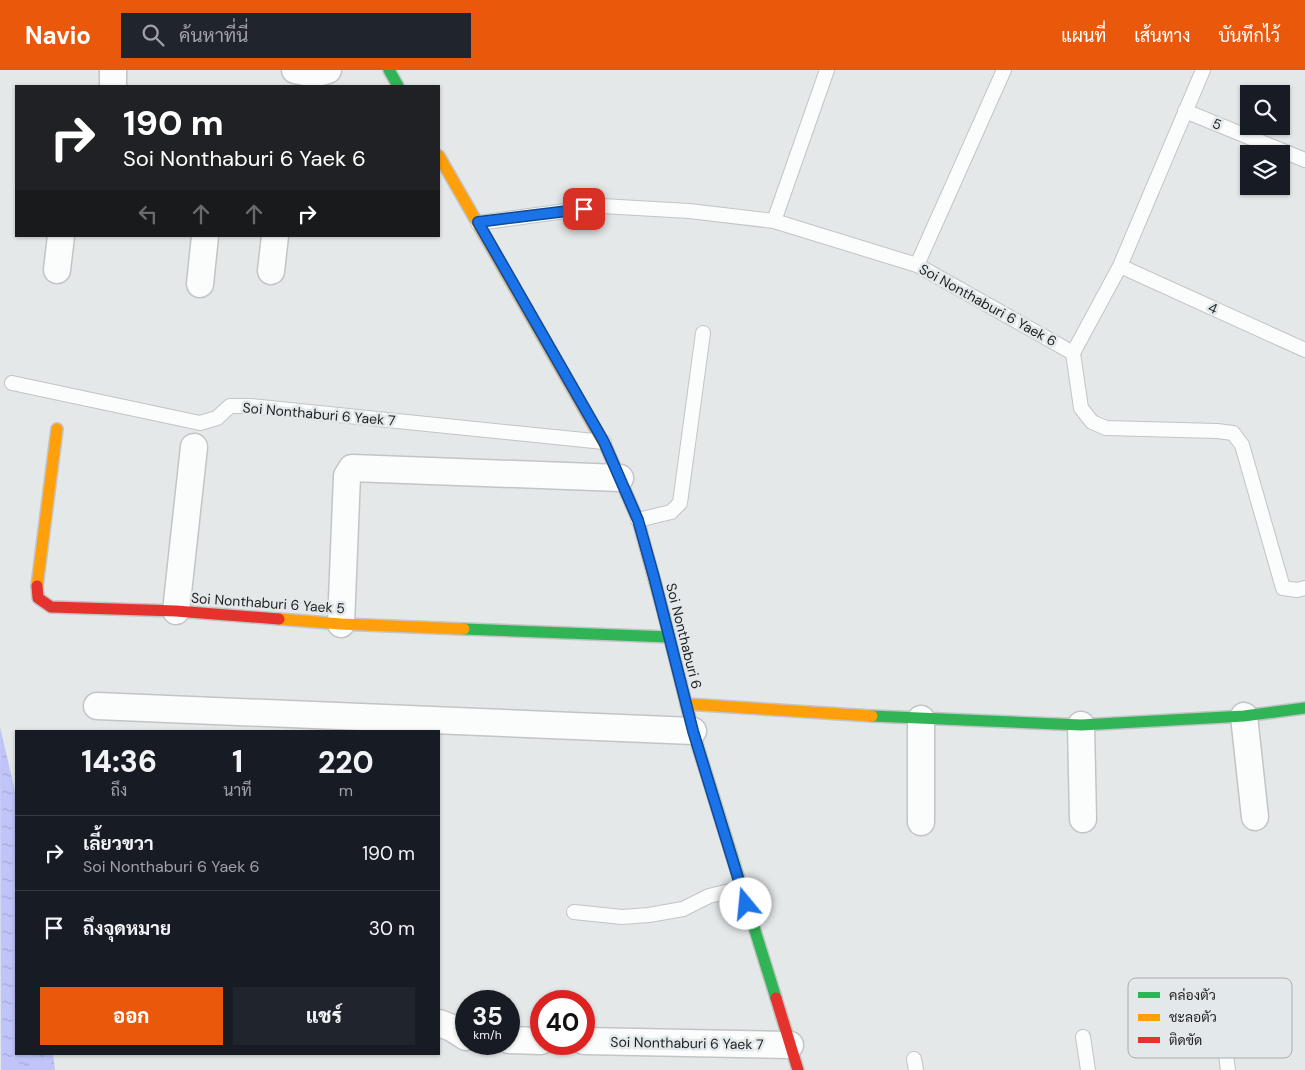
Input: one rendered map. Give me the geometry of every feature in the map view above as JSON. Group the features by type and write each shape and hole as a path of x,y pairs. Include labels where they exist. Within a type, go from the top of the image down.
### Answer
{"street":[{"path":"113,70 113,85"},
{"path":"295,70 314,74 328,70"},
{"path":"389,70 397,85"},
{"name":"Soi Nonthaburi 6","path":"440,158 604,442 638,520 693,731 798,1070"},
{"path":"57,270 61,237"},
{"path":"200,284 205,237"},
{"path":"271,271 276,237"},
{"name":"Soi Nonthaburi 6 Yaek 5","path":"57,430 37,582 38,598 50,607 176,611 341,624 669,638"},
{"path":"176,611 194,447"},
{"path":"341,624 347,476 352,468 620,478"},
{"path":"686,704 921,719 1081,725 1244,716 1305,708"},
{"path":"97,706 693,731"},
{"path":"1244,716 1255,817"},
{"path":"921,719 921,822"},
{"path":"1081,725 1083,819"},
{"path":"440,1023 455,1030"},
{"name":"Soi Nonthaburi 6 Yaek 7","path":"595,1041 790,1045"}],"lane":[{"path":"774,221 827,70"},
{"path":"917,265 1004,70"},
{"path":"1203,70 1120,266 1073,353 1081,408 1092,422 1106,428 1233,433 1242,445 1283,588 1297,590 1305,588"},
{"name":"5","path":"1185,110 1305,160"},
{"name":"Soi Nonthaburi 6 Yaek 6","path":"478,222 602,206 689,211 774,221 917,265 1073,353"},
{"name":"4","path":"1120,266 1305,350"},
{"path":"638,520 671,512 680,503 703,333"},
{"name":"Soi Nonthaburi 6 Yaek 7","path":"12,383 200,423 217,418 230,406 250,406 604,442"},
{"path":"574,912 622,917 649,916 683,909 710,896 742,888"},
{"path":"1083,1037 1088,1070"}],"water":[{"path":"0,727 15,791 15,1055 53,1055 55,1070 1,1070"}],"traffic: fast":[{"path":"389,70 397,85"},
{"path":"664,615 693,731 776,998"},
{"path":"464,629 669,637"},
{"path":"872,716 1081,725 1244,716 1305,708"}],"traffic: slow":[{"path":"440,158 607,449"},
{"path":"37,586 57,429"},
{"path":"279,619 341,624 464,629"},
{"path":"686,704 872,716"}],"traffic: jam":[{"path":"607,449 638,520 664,615"},
{"path":"37,586 38,598 51,607 176,611 279,619"},
{"path":"776,998 798,1070"}],"route":[{"path":"584,209 478,222 604,442 638,520 693,731 746,904"}]}
